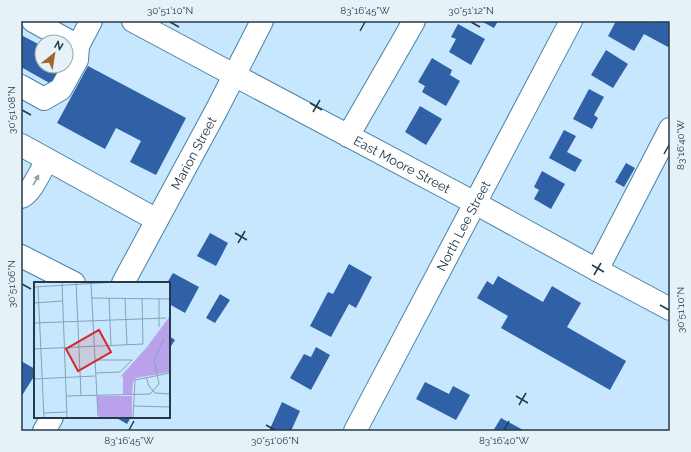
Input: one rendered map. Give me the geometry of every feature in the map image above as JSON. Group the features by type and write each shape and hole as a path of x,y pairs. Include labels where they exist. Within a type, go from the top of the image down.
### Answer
{"street":[{"path":"33,21 78,46"},
{"path":"21,86 44,100 61,88 77,60 78,46 91,21"},
{"name":"Marion Street","path":"124,282 216,112 262,21"},
{"path":"348,136 414,21"},
{"name":"North Lee Street","path":"354,431 571,21"},
{"name":"East Moore Street","path":"136,22 234,76 476,203 670,309"},
{"path":"598,270 670,129"},
{"path":"21,145 157,220"},
{"path":"21,198 29,192 47,160"},
{"path":"28,260 72,282"},
{"path":"44,431 51,418"}],"building":[{"path":"481,21 498,21 494,28"},
{"path":"616,21 652,21 655,23 656,21 670,22 670,43 668,47 644,34 634,51 608,36"},
{"path":"458,24 485,39 471,65 449,52 456,39 451,37"},
{"path":"21,35 34,42 34,74 59,74 53,85 21,67"},
{"path":"606,50 628,64 613,88 591,75"},
{"path":"432,58 452,70 450,75 460,81 446,106 422,92 425,86 418,82"},
{"path":"88,66 186,118 156,175 130,162 141,141 116,128 105,149 57,123"},
{"path":"589,89 604,97 594,115 598,118 592,129 573,119"},
{"path":"420,106 442,119 426,145 405,132"},
{"path":"564,130 576,136 567,152 582,160 575,172 549,158"},
{"path":"626,163 635,168 624,187 615,182"},
{"path":"542,171 565,184 551,209 534,199 539,190 534,187"},
{"path":"210,233 228,243 216,266 197,256"},
{"path":"349,264 372,277 356,308 349,304 331,337 310,326 328,292 333,294"},
{"path":"173,273 199,287 185,313 170,305 170,282 168,282"},
{"path":"498,276 543,302 552,286 581,303 567,327 626,361 610,390 501,328 508,316 477,298 487,281 493,285"},
{"path":"220,294 230,300 215,323 206,318"},
{"path":"170,337 175,340 170,348"},
{"path":"316,347 330,355 311,390 290,378 304,354 311,357"},
{"path":"21,361 34,368 34,377 21,397"},
{"path":"425,382 449,394 453,386 470,395 456,420 416,399"},
{"path":"282,402 300,411 291,431 269,431"},
{"path":"117,418 130,418 127,424"},
{"path":"501,418 525,431 493,431"}]}
